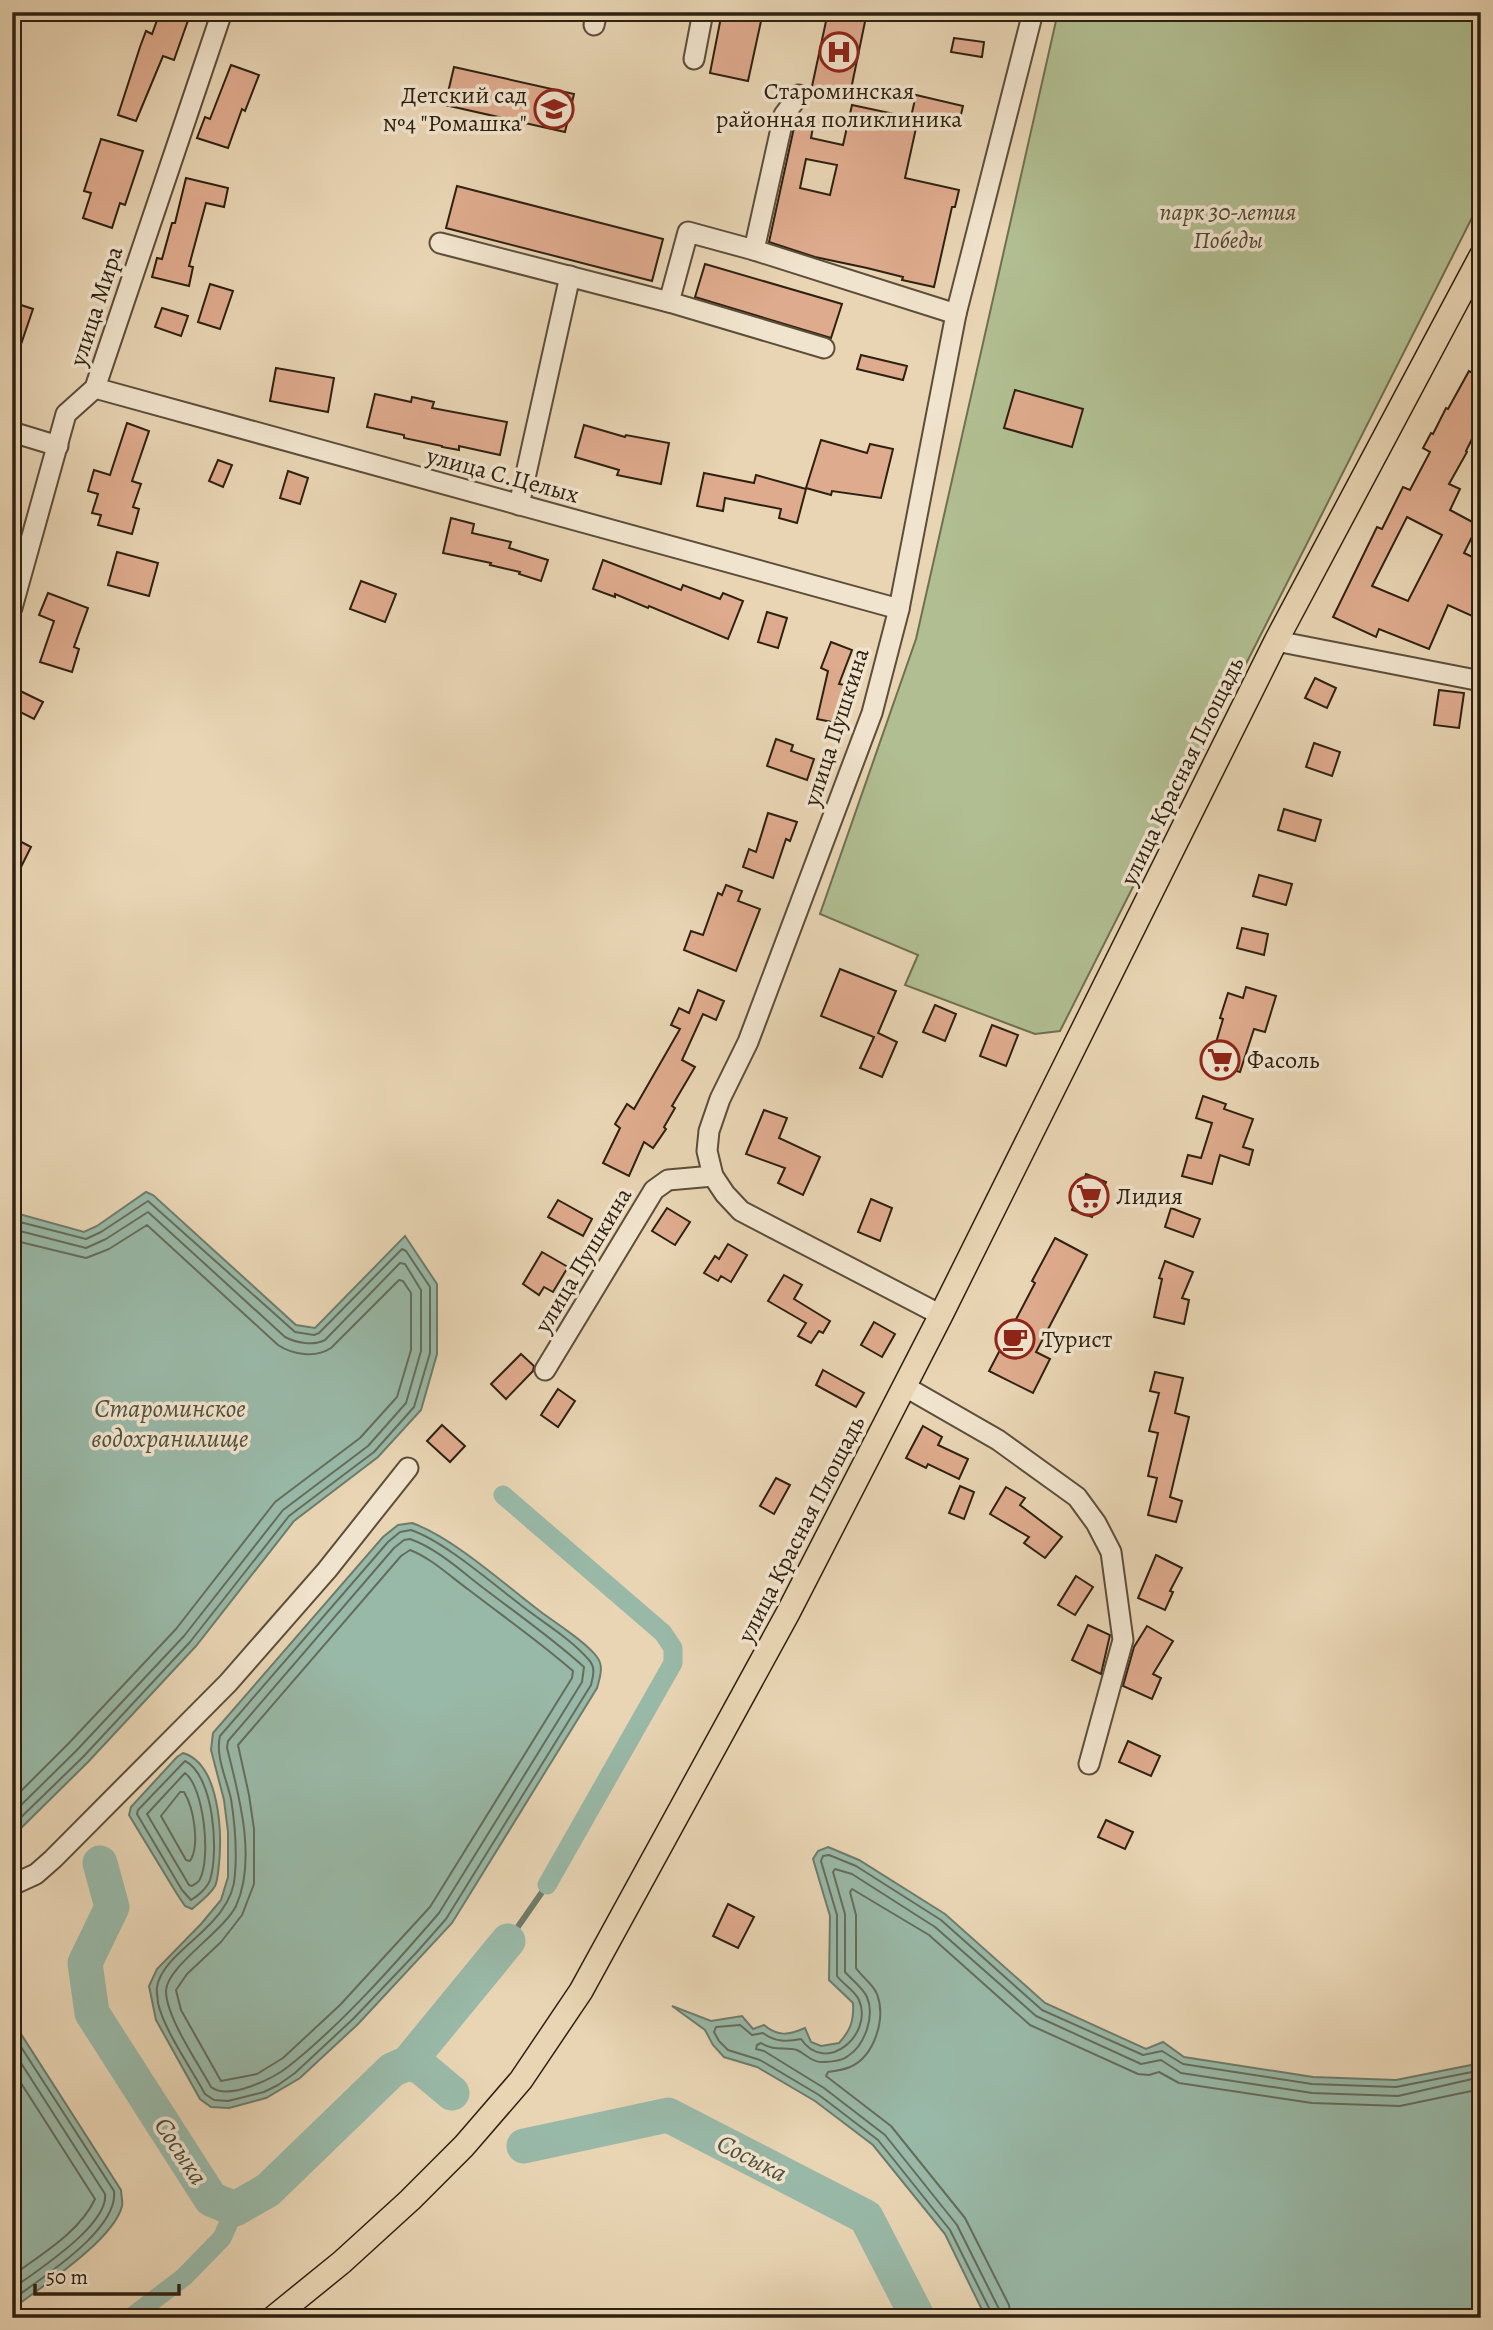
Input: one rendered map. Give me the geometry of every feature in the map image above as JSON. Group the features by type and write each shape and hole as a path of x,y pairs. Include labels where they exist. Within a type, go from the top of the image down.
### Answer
{"main road":[{"name":"улица Красная Площадь","path":"273,2318 342,2262 464,2147 521,2080 581,1992 788,1614 941,1315 1276,641 1481,256"}],"street":[{"name":"улица Мира","path":"12,608 65,414 95,388 222,12"},
{"path":"694,59 703,12"},
{"name":"улица Пушкина","path":"545,1370 654,1190 668,1180 713,1176 707,1151 709,1130 720,1099 752,1030 872,713 899,609 957,314 1033,12"},
{"path":"754,250 784,115 799,95"},
{"path":"669,302 688,232 957,314"},
{"path":"440,243 669,302 824,348"},
{"path":"519,505 570,276"},
{"name":"улица С.Целых","path":"95,388 899,609"},
{"path":"12,432 58,446"},
{"path":"1276,641 1481,681"},
{"path":"713,1176 725,1195 741,1211 941,1315"},
{"path":"904,1386 999,1440 1077,1497 1097,1523 1111,1552 1123,1640 1089,1764"},
{"path":"12,1885 36,1874 53,1859 228,1683 327,1570 408,1468"}],"green space":[{"name":"парк 30-летия Победы","path":"1058,12 1481,12 1481,200 1060,1031 1035,1034 905,985 918,955 820,914 916,639"}],"water":[{"name":"Староминское водохранилище","path":"146,1192 153,1195 296,1325 315,1328 405,1236 437,1284 437,1354 421,1410 378,1457 294,1521 196,1646 88,1762 18,1831 12,1833 12,1212 84,1232"},
{"path":"412,1523 445,1539 586,1645 600,1664 597,1688 452,1923 358,2024 300,2078 266,2098 229,2108 211,2107 200,2099 156,2020 149,1986 157,1969 221,1900 228,1877 228,1832 224,1800 211,1750 213,1733 383,1537 398,1525"},
{"path":"183,1753 195,1760 205,1771 216,1801 220,1835 216,1884 192,1909 185,1906 129,1815 131,1807"},
{"path":"828,1847 859,1860 945,1914 1045,2003 1146,2049 1163,2042 1184,2057 1313,2077 1396,2080 1471,2065 1481,2054 1481,2318 986,2318 945,2234 873,2145 815,2101 757,2067 724,2057 705,2030 672,2006 711,2021 742,2016 753,2029 764,2025 774,2032 784,2034 805,2028 811,2042 821,2046 839,2043 851,2024 853,2003 829,1980 830,1916 813,1859 818,1851"},
{"path":"12,2020 121,2190 122,2206 106,2233 91,2248 12,2309"}],"building":[{"path":"160,12 191,12 174,60 163,56 136,121 118,115 146,31 152,34"},
{"path":"722,12 763,12 748,81 710,73"},
{"name":"Староминская районная поликлиника","path":"828,12 867,12 849,99 811,91"},
{"path":"954,38 984,42 982,57 951,52"},
{"path":"231,65 259,75 245,111 242,109 228,148 197,138 205,117 210,119"},
{"path":"454,67 574,94 565,132 445,105"},
{"path":"916,95 963,106 958,127 911,117"},
{"path":"852,105 918,119 905,178 959,190 955,207 952,207 934,287 902,280 903,277 815,257 769,242 795,123 813,127 811,138 843,145","holes":["806,159 837,165 830,195 800,188"]},
{"path":"101,139 143,151 125,205 120,203 112,228 83,218 91,193 84,191"},
{"path":"186,178 228,188 224,207 206,203 189,266 193,267 189,286 152,277 157,258 162,259 172,223 175,223"},
{"path":"457,186 663,239 652,281 446,228"},
{"path":"705,264 842,304 831,338 695,297"},
{"path":"210,284 233,291 220,329 198,322"},
{"path":"12,302 33,309 15,362 12,362"},
{"path":"162,308 188,316 181,336 155,327"},
{"path":"861,355 907,366 903,380 857,369"},
{"path":"276,368 334,378 328,412 270,401"},
{"path":"1469,371 1481,378 1481,421 1449,484 1460,489 1450,510 1478,525 1464,553 1481,561 1481,620 1448,605 1429,649 1379,629 1376,637 1333,617 1377,527 1382,529 1403,487 1410,490 1430,452 1423,448 1446,408 1448,409","holes":["1407,517 1442,535 1408,601 1372,586"]},
{"path":"1015,390 1083,409 1072,447 1004,428"},
{"path":"375,394 411,402 412,397 434,402 432,408 507,422 500,455 459,446 459,450 442,447 367,427"},
{"path":"127,423 149,431 132,481 141,484 133,507 139,509 132,534 98,525 101,515 92,513 98,494 88,491 94,470 110,475"},
{"path":"584,425 625,437 626,435 669,443 661,484 617,475 619,470 575,457"},
{"path":"821,440 867,453 870,444 893,449 881,498 832,491 831,495 806,488"},
{"path":"218,460 232,465 223,487 209,481"},
{"path":"288,471 308,478 300,504 280,498"},
{"path":"704,473 754,483 756,475 806,489 797,523 779,518 781,509 725,498 723,511 697,506"},
{"path":"451,518 474,524 472,533 511,542 509,548 548,560 541,581 519,574 520,572 490,565 491,563 443,553"},
{"path":"117,552 158,563 149,596 108,585"},
{"path":"603,560 681,590 683,585 720,599 723,593 743,601 728,639 649,606 648,608 615,594 615,597 593,589"},
{"path":"361,581 396,594 385,622 350,609"},
{"path":"48,593 88,608 74,647 79,649 72,672 40,662 54,621 39,615"},
{"path":"767,612 787,618 778,648 758,642"},
{"path":"831,642 852,650 839,684 845,685 837,723 817,719 828,671 821,668"},
{"path":"1315,678 1336,688 1327,708 1305,698"},
{"path":"12,687 43,702 34,719 12,708"},
{"path":"1439,690 1464,693 1459,728 1434,725"},
{"path":"776,739 793,745 791,751 814,759 807,780 767,766"},
{"path":"1314,743 1340,752 1332,776 1306,767"},
{"path":"1284,809 1321,820 1315,841 1278,830"},
{"path":"768,813 797,822 790,841 786,839 773,878 743,867 749,849 756,852"},
{"path":"12,837 31,847 12,885"},
{"path":"1259,875 1292,884 1286,905 1253,896"},
{"path":"726,885 742,891 738,901 760,909 736,971 684,950 691,931 703,935 718,893 722,895"},
{"path":"1242,928 1268,934 1264,955 1237,948"},
{"path":"840,969 896,991 878,1033 897,1042 882,1077 860,1068 874,1037 821,1016"},
{"path":"1246,987 1276,996 1265,1032 1254,1029 1240,1072 1210,1063 1228,993 1243,998"},
{"path":"698,990 724,1001 716,1020 703,1014 682,1060 695,1067 672,1106 675,1108 664,1127 666,1129 653,1148 644,1142 629,1176 603,1163 620,1128 615,1124 627,1104 634,1109 680,1029 671,1025 679,1008 689,1013"},
{"path":"935,1005 956,1014 945,1041 923,1032"},
{"path":"992,1025 1018,1035 1006,1066 980,1056"},
{"path":"1203,1096 1226,1104 1224,1109 1253,1119 1243,1147 1253,1150 1249,1165 1220,1155 1212,1184 1182,1176 1188,1155 1201,1158 1212,1123 1196,1118"},
{"path":"764,1110 787,1118 779,1138 820,1157 803,1195 778,1183 785,1168 746,1154"},
{"name":"Лидия","path":"1086,1174 1106,1182 1092,1217 1072,1210"},
{"path":"871,1199 892,1208 880,1241 858,1232"},
{"path":"558,1200 592,1219 583,1236 548,1217"},
{"path":"667,1208 690,1222 675,1245 652,1231"},
{"path":"1171,1208 1200,1219 1193,1237 1165,1227"},
{"path":"1055,1238 1087,1255 1036,1352 1050,1359 1033,1393 989,1371"},
{"path":"728,1244 747,1255 731,1282 721,1276 718,1281 704,1273 715,1256 719,1259"},
{"path":"542,1252 568,1267 553,1292 544,1287 539,1295 523,1284"},
{"path":"1165,1261 1193,1272 1182,1298 1189,1300 1184,1324 1154,1317 1162,1279 1159,1278"},
{"path":"784,1275 802,1285 794,1299 830,1321 823,1333 819,1331 811,1343 798,1336 806,1323 768,1301"},
{"path":"874,1322 895,1334 882,1357 861,1345"},
{"path":"521,1354 534,1366 533,1371 506,1399 491,1384"},
{"path":"823,1370 864,1393 856,1407 816,1385"},
{"path":"1155,1372 1183,1378 1175,1413 1189,1417 1170,1497 1182,1501 1176,1522 1148,1515 1157,1478 1148,1476 1158,1433 1149,1431 1159,1393 1150,1391"},
{"path":"558,1389 575,1401 558,1427 541,1415"},
{"path":"442,1425 465,1446 450,1462 427,1441"},
{"path":"923,1426 942,1437 938,1445 968,1459 959,1479 928,1464 926,1468 906,1458"},
{"path":"776,1478 790,1485 774,1514 760,1506"},
{"path":"960,1486 974,1492 964,1519 949,1513"},
{"path":"1006,1487 1025,1498 1020,1505 1062,1537 1045,1558 1024,1543 1029,1537 990,1514"},
{"path":"1156,1555 1182,1568 1170,1591 1173,1592 1165,1610 1138,1598"},
{"path":"1076,1576 1093,1587 1075,1615 1058,1605"},
{"path":"1088,1625 1110,1635 1101,1674 1072,1660"},
{"path":"1147,1626 1173,1641 1153,1674 1161,1678 1152,1699 1123,1686 1134,1647"},
{"path":"1128,1741 1160,1756 1151,1776 1119,1762"},
{"path":"1106,1820 1133,1832 1125,1849 1098,1837"},
{"path":"728,1904 754,1917 738,1948 713,1936"}],"waterway":[{"path":"503,1495 663,1633 673,1648 673,1663 547,1885"},
{"name":"Сосыка","path":"100,1863 112,1907 85,1963 92,2013 211,2199 235,2209 268,2190 392,2070 408,2063 421,2067 452,2093"},
{"path":"508,1941 547,1885"},
{"path":"408,2063 508,1941"},
{"name":"Сосыка","path":"524,2146 668,2115 866,2217 918,2318"},
{"path":"130,2318 184,2277 222,2238 235,2209"}],"place":[{"name":"Староминская районная поликлиника","path":"839,52"},
{"name":"Детский сад №4 \"Ромашка\"","path":"554,109"},
{"name":"Фасоль","path":"1220,1060"},
{"name":"Лидия","path":"1089,1196"},
{"name":"Турист","path":"1015,1339"}]}
